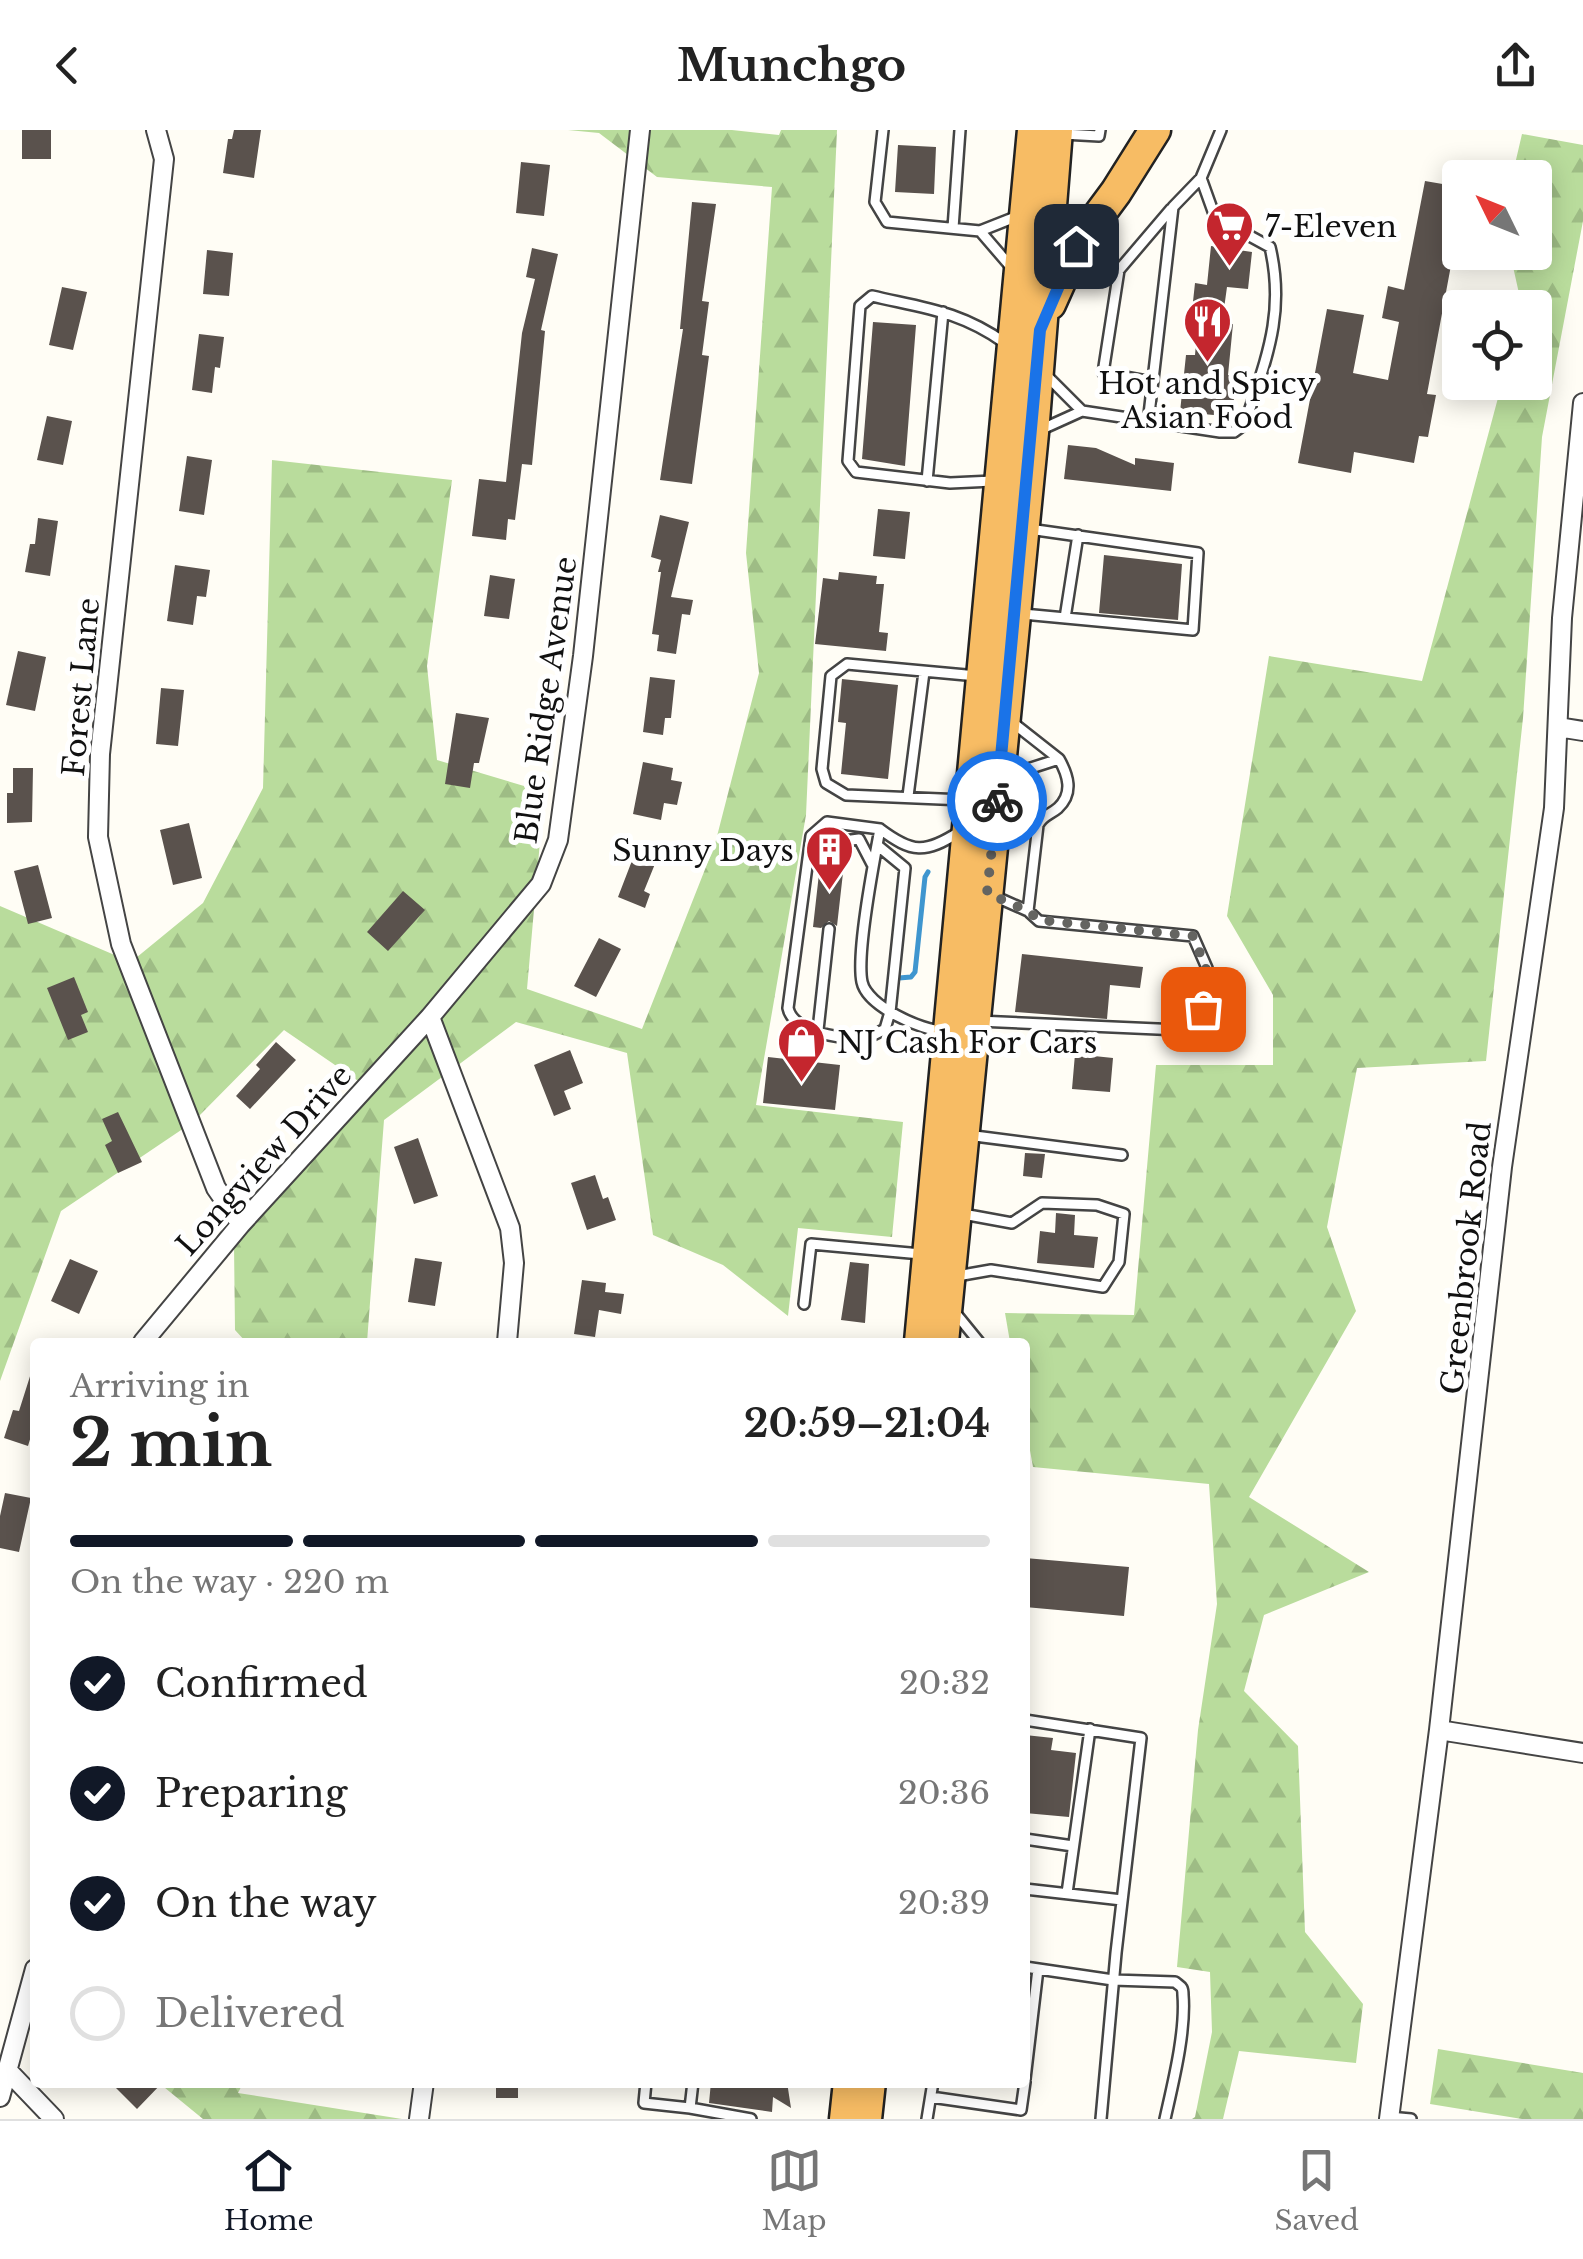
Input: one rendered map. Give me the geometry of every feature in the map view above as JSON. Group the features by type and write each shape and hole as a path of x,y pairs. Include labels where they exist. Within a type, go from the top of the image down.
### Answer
{"highway":[{"path":"943,1338 964,1135 963,1026 970,813 1001,480 1025,358 1076,246 1116,192 1154,130"},
{"path":"1040,330 1049,131"},
{"path":"920,1338 963,1026 987,893 1032,432 1020,276 1025,214 1049,131"},
{"path":"845,2119 848,2088"},
{"path":"866,2119 869,2088"}],"street":[{"name":"Forest Lane","path":"156,130 164,158 100,754 98,837 121,944 216,1188 241,1224"},
{"name":"Blue Ridge Avenue","path":"430,1017 541,884 558,840 584,656 640,130"},
{"name":"Greenbrook Road","path":"1389,2118 1440,1730 1502,1167 1548,862 1562,618 1583,406"},
{"path":"1558,727 1583,731"},
{"name":"Longview Drive","path":"146,1338 241,1224 430,1017"},
{"path":"430,1017 510,1228 514,1263 507,1338"},
{"path":"1440,1730 1583,1753"},
{"path":"0,2097 30,1989"},
{"path":"9,2072 54,2119"},
{"path":"419,2119 423,2088"}],"lane":[{"path":"883,130 875,202 887,222 980,231 1025,214"},
{"path":"953,228 960,130"},
{"path":"1152,382 1103,372 1119,270 1201,178 1220,130"},
{"path":"1049,131 1100,133"},
{"path":"1032,432 1082,412 1234,432 1245,424 1275,329 1276,272 1270,247 1215,218 1201,178"},
{"path":"1148,423 1173,207"},
{"path":"980,231 1020,276"},
{"path":"1001,480 950,484 856,472 848,461 860,306 872,296 978,324 1025,358 1082,412"},
{"path":"927,480 943,312"},
{"path":"1015,614 1193,630 1198,552 1023,528"},
{"path":"1065,618 1078,536"},
{"path":"970,813 908,796 846,795 826,783 822,769 831,676 847,664 983,676"},
{"path":"908,796 924,672"},
{"path":"1004,716 1059,758 1069,777 1066,797 1056,810 1041,817 1038,825 1028,911"},
{"path":"999,779 1059,758"},
{"path":"877,845 905,868 885,1029 866,1039 802,1026 790,1016 788,1008 811,836 827,822 880,829 914,849 927,849 970,813"},
{"path":"880,829 861,981 866,993 890,1012 930,1031 963,1026 1180,1030 1203,1009 1206,968 1193,936 1039,920 987,893"},
{"path":"838,858 844,841 859,838 873,866"},
{"path":"818,1030 829,929"},
{"path":"964,1135 1122,1154"},
{"path":"956,1212 1012,1223 1042,1203 1098,1205 1124,1214 1119,1262 1103,1286 991,1270 948,1290 977,1338"},
{"path":"804,1304 810,1244 929,1254"},
{"path":"1030,1721 1140,1738 1101,2119"},
{"path":"1067,1894 1090,1729"},
{"path":"1030,1840 1074,1846"},
{"path":"1030,1889 1122,1900"},
{"path":"1030,1968 1114,1980 1175,1982 1181,1986 1184,1994 1180,2037 1165,2119"},
{"path":"1030,2037 1038,1969"},
{"path":"645,2088 644,2102 751,2119"},
{"path":"690,2108 692,2088"},
{"path":"928,2119 932,2088"},
{"path":"931,2097 1021,2110 1024,2088"},
{"path":"1389,2118 1411,2119"}],"green space":[{"path":"568,130 732,130 779,135 781,130 837,130 806,815 756,1105 903,1122 892,1237 798,1228 788,1316 723,1265 653,1235 627,1053 516,1022 384,1120 367,1338 242,1338 235,1330 234,1245 367,1087 284,1030 193,1122 61,1211 0,1381 0,906 131,962 203,903 263,788 272,460 452,480 427,666 437,760 524,786 541,830 527,989 642,1029 715,844 759,673 746,553 772,187 657,177 599,133"},
{"path":"1522,134 1583,145 1583,221 1552,384 1552,290 1518,290 1514,270 1552,270 1552,160 1516,160"},
{"path":"1497,400 1549,400 1542,437 1523,718 1486,1061 1357,1068 1327,1227 1356,1311 1249,1497 1369,1572 1264,1615 1244,1691 1298,1746 1305,1932 1363,2004 1356,2063 1239,2051 1223,2119 1192,2119 1212,2032 1210,1972 1177,1967 1198,1730 1217,1604 1209,1484 1033,1467 1030,1338 1009,1338 1005,1313 1134,1315 1156,1065 1273,1065 1273,995 1227,916 1269,656 1422,681"},
{"path":"1438,2049 1583,2073 1583,2119 1522,2119 1430,2104"},
{"path":"165,2088 240,2088 238,2093 402,2119 203,2119"}],"building":[{"path":"22,130 51,130 51,159 22,159"},
{"path":"234,130 261,130 254,178 223,173 228,139 232,139"},
{"path":"898,145 936,147 934,194 895,192"},
{"path":"521,162 550,165 544,216 516,213"},
{"path":"1425,181 1442,184 1442,270 1450,270 1446,290 1442,290 1442,314 1427,394 1436,395 1428,437 1419,436 1414,463 1354,452 1351,473 1298,463 1327,309 1364,315 1353,373 1388,380 1399,322 1382,318 1388,286 1404,290"},
{"path":"692,202 716,204 702,301 709,302 702,355 709,356 692,484 660,480 683,329"},
{"name":"Hot and Spicy Asian Food","path":"1211,246 1252,252 1248,289 1227,287 1222,323 1233,324 1228,375 1246,377 1225,416 1180,412 1186,355 1195,355 1198,321 1191,320 1195,283 1207,285"},
{"path":"532,248 558,254 541,330 545,331 532,465 522,464 515,520 508,519 506,540 472,536 479,479 506,482 522,333 535,279 526,277"},
{"path":"207,250 233,253 229,296 203,294"},
{"path":"62,287 87,292 73,350 49,345"},
{"path":"873,322 916,325 905,466 862,459"},
{"path":"199,334 224,337 212,393 192,390"},
{"path":"47,416 72,421 63,465 37,460"},
{"path":"1068,445 1096,448 1135,465 1135,458 1174,463 1171,491 1064,479"},
{"path":"187,456 212,460 204,515 179,511"},
{"path":"878,509 910,512 905,559 873,556"},
{"path":"660,515 689,522 671,597 693,600 690,615 682,614 676,654 657,651 659,635 652,634 661,560 651,557"},
{"path":"38,518 58,521 50,576 25,572 30,544 35,544"},
{"path":"1104,555 1182,564 1178,620 1099,613"},
{"path":"175,565 210,570 206,597 197,596 193,625 167,621"},
{"path":"839,572 877,576 876,584 884,584 879,632 888,633 886,651 815,644 823,578 838,580"},
{"path":"490,575 515,579 509,619 484,616"},
{"path":"18,651 46,657 35,711 6,705"},
{"path":"650,677 675,680 671,718 665,718 663,735 643,732"},
{"path":"842,679 898,685 888,779 841,774 846,723 838,722"},
{"path":"161,688 184,690 178,746 156,744"},
{"path":"456,713 489,718 470,788 445,784"},
{"path":"643,762 673,768 671,780 682,782 677,805 664,803 661,820 633,814"},
{"path":"13,768 33,768 32,822 7,823 7,793 13,793"},
{"path":"189,823 202,878 173,885 160,830"},
{"path":"638,845 659,854 644,891 650,894 645,908 618,897"},
{"name":"Sunny Days","path":"821,856 830,857 836,866 844,864 837,926 829,921 821,928 813,927"},
{"path":"38,865 52,918 28,924 14,871"},
{"path":"403,891 425,910 388,951 367,932"},
{"path":"599,938 621,949 596,997 574,986"},
{"path":"1022,954 1143,967 1140,988 1110,985 1107,1019 1015,1012"},
{"path":"74,977 88,1012 81,1015 88,1032 68,1040 47,988"},
{"path":"276,1042 296,1060 250,1109 236,1096 260,1069 256,1065"},
{"path":"570,1050 583,1083 564,1091 571,1109 554,1116 534,1065"},
{"path":"1075,1054 1113,1058 1110,1092 1072,1089"},
{"name":"NJ Cash For Cars","path":"768,1057 840,1065 835,1110 763,1103"},
{"path":"118,1112 142,1162 118,1173 105,1145 112,1141 102,1119"},
{"path":"418,1138 438,1196 414,1204 394,1147"},
{"path":"1025,1153 1045,1154 1042,1178 1023,1176"},
{"path":"595,1175 616,1220 587,1230 571,1183"},
{"path":"1056,1213 1075,1215 1074,1235 1098,1237 1094,1268 1037,1263 1040,1231 1055,1233"},
{"path":"415,1258 442,1262 435,1306 408,1302"},
{"path":"70,1259 98,1271 79,1314 51,1301"},
{"path":"850,1262 869,1264 865,1323 841,1320"},
{"path":"582,1280 606,1283 605,1292 624,1294 621,1314 599,1310 595,1337 574,1334"},
{"path":"30,1376 28,1446 4,1438 13,1410 19,1411"},
{"path":"5,1493 30,1498 19,1552 0,1548"},
{"path":"1030,1558 1129,1567 1124,1616 1030,1607"},
{"path":"1030,1736 1053,1738 1051,1750 1076,1753 1069,1817 1030,1813"},
{"path":"116,2088 157,2088 137,2109"},
{"path":"496,2088 518,2088 518,2098 496,2098"},
{"path":"710,2088 788,2088 791,2108 773,2097 772,2112 709,2103"}],"waterway":[{"path":"899,978 911,977 915,972 928,872"}],"way so far":[{"path":"997,801 987,893 1039,920 1193,936 1206,968 1203,1009"}],"place":[{"name":"7-Eleven","path":"1230,268"},
{"name":"Hot and Spicy Asian Food","path":"1207,364"},
{"name":"Sunny Days","path":"829,892"},
{"name":"NJ Cash For Cars","path":"802,1084"}],"route":[{"path":"997,801 1040,330 1076,246"}]}
